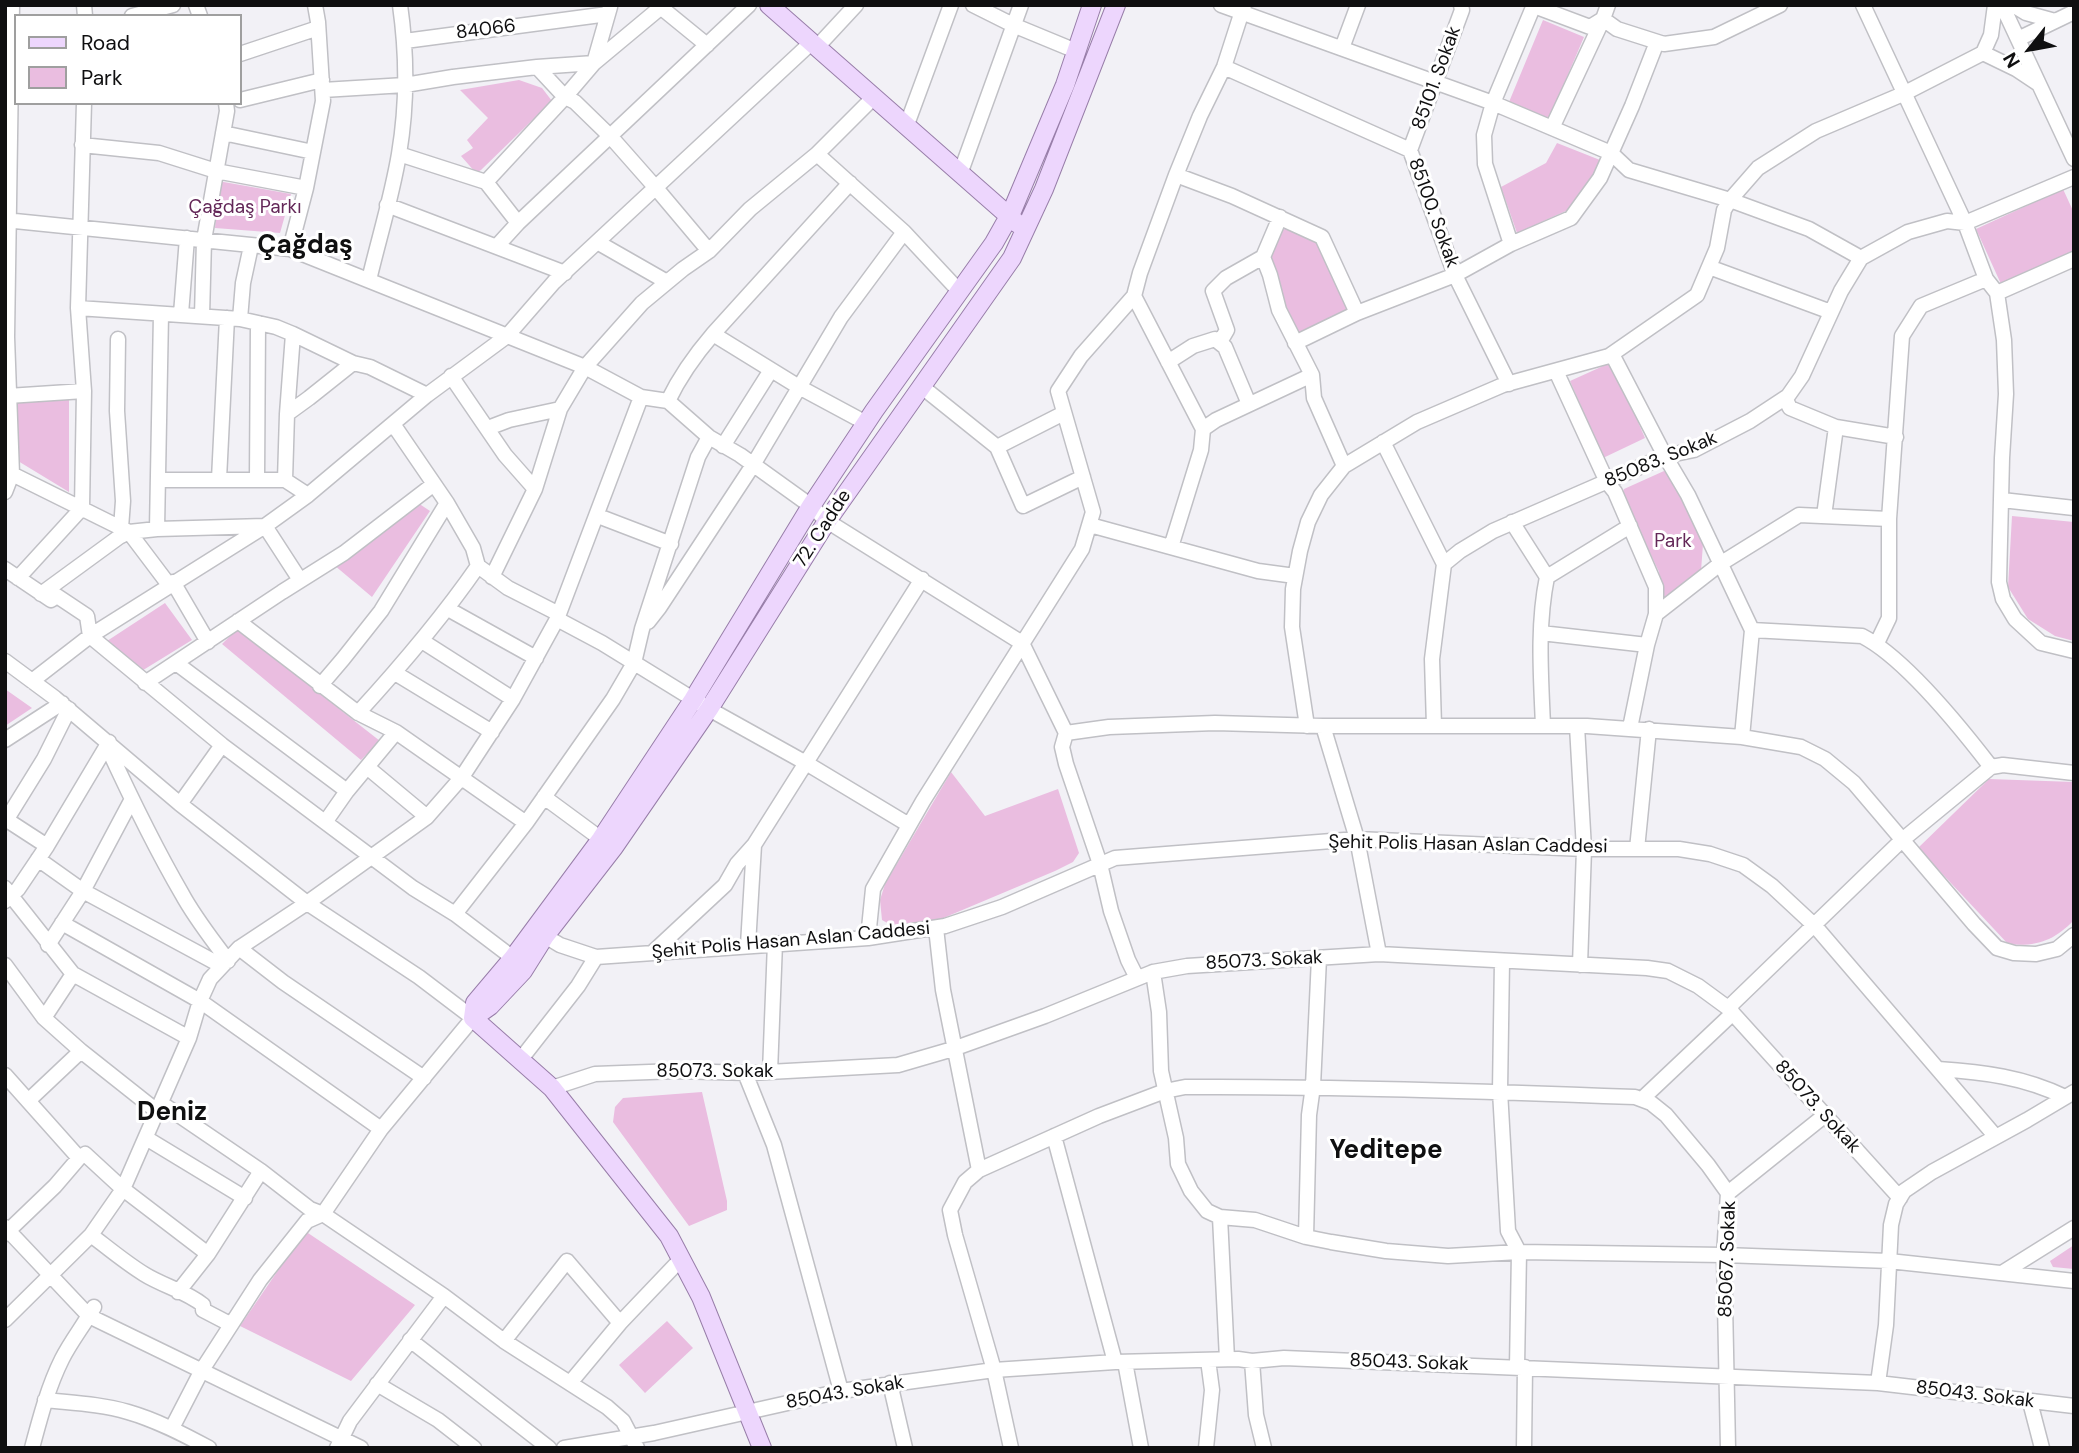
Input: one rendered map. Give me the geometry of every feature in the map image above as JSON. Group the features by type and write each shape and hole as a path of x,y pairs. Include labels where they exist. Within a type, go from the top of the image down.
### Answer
{"main road":[{"path":"769,5 1025,231"},
{"path":"762,1448 701,1297 668,1236 552,1088 473,1018 475,1003 513,958 701,704 811,506 866,423 995,243 1065,85 1092,5"},
{"name":"72. Cadde","path":"473,1018 490,1006 523,971 545,936 614,847 701,704 1012,258 1044,189 1116,5"}],"street":[{"path":"5,492 12,474 6,337 7,162 13,84 12,5"},
{"path":"139,14 173,5"},
{"path":"290,249 306,188 323,101 315,5"},
{"path":"369,279 399,153 405,85 405,40 400,5"},
{"path":"497,246 518,223 749,5"},
{"path":"32,681 90,636 265,526 309,495 427,395 507,335 554,282 856,5"},
{"path":"906,127 951,5"},
{"path":"974,5 1013,25 1076,51"},
{"path":"960,174 1021,5"},
{"path":"1221,5 1243,9 1493,103 1611,153 1629,170 1730,200 1809,229 1861,258"},
{"path":"1342,48 1358,5"},
{"name":"85101. Sokak","path":"1410,150 1462,10 1461,5"},
{"path":"1606,12 1617,29 1664,44 1714,37 1780,5"},
{"path":"1863,5 1965,223 1986,279 1997,293 2004,340 2006,394 1999,582 2003,599 2015,619 2042,643 2074,651"},
{"path":"1307,726 1292,627 1293,589 1308,522 1321,495 1344,466 1417,422 1509,384 1609,356 1697,295 1717,248 1724,209 1758,168 1816,131 1903,94 1983,53 1991,35 1995,5"},
{"path":"2002,5 2074,159"},
{"path":"2013,5 2026,13 2055,21"},
{"path":"486,181 594,63 659,6 707,45"},
{"path":"1511,244 1485,164 1484,135 1493,103 1534,6 1590,27 1606,12"},
{"path":"868,938 873,889 909,825 1082,549 1093,512 1058,391 1081,356 1134,296 1176,175 1224,67 1243,9"},
{"path":"594,63 609,10"},
{"name":"84066","path":"405,40 609,10"},
{"path":"1552,128 1606,12"},
{"path":"2018,40 2074,12"},
{"path":"242,53 318,28"},
{"path":"1295,342 1357,313 1455,275 1511,244 1571,218 1600,178 1657,42"},
{"path":"1983,53 2038,83"},
{"path":"242,100 322,85 405,85 537,67 594,63"},
{"path":"537,67 565,97 575,102 611,137 709,251"},
{"name":"85100. Sokak","path":"1224,67 1410,150 1455,275 1509,384"},
{"path":"492,577 535,489 560,409 585,367 642,303 709,251 750,209 817,154 873,98"},
{"path":"18,578 82,508 84,390 78,308 84,105"},
{"path":"202,316 204,240 226,105"},
{"path":"223,133 313,152"},
{"path":"82,145 159,153 216,171 306,188"},
{"path":"399,153 486,181 518,223"},
{"path":"817,154 904,232 960,292"},
{"path":"1176,175 1322,237 1357,313"},
{"name":"85083. Sokak","path":"1444,564 1493,531 1665,456 1694,450 1750,421 1784,398 1802,376 1841,291 1861,258 1908,232 1947,221 1965,223 2074,177"},
{"path":"668,401 690,363 713,334 850,183"},
{"path":"387,205 565,273"},
{"path":"1220,342 1227,330 1213,291 1226,278 1263,257 1279,217"},
{"path":"7,220 290,249 585,367 641,397 668,401 709,437 753,465 827,520 1023,643 1066,733 1062,747 1066,764 1100,863 1111,911 1137,978"},
{"path":"642,629 659,608 753,465 841,317 904,232"},
{"path":"181,314 187,238"},
{"path":"597,242 667,282"},
{"path":"219,479 234,319 251,246"},
{"path":"1263,257 1279,310 1312,375 1314,398 1344,466"},
{"path":"1997,293 2074,259"},
{"path":"1709,267 1831,312"},
{"path":"1877,643 1889,618 1889,519 1902,336 1921,306 1986,279"},
{"path":"1134,296 1203,429 1201,450 1171,547"},
{"path":"78,308 234,319 275,327 353,363 370,367 427,395"},
{"path":"157,529 161,314"},
{"path":"257,480 258,323"},
{"path":"285,480 293,334"},
{"path":"713,334 799,387 866,423"},
{"path":"1168,362 1193,346 1215,338 1225,347 1249,404"},
{"path":"41,594 125,530 117,411 118,340"},
{"path":"1609,356 1614,356 1688,495 1752,630 1741,737"},
{"path":"287,414 353,363"},
{"path":"723,446 771,370"},
{"path":"1556,371 1607,482 1615,492 1656,587 1656,614 1630,728"},
{"path":"1203,429 1216,420 1312,375"},
{"path":"451,376 505,455 535,489"},
{"path":"921,386 997,447 1023,506 1083,477"},
{"path":"8,396 84,390"},
{"path":"5,1320 91,1235 123,1189 189,1038 200,1002 211,979 239,948 427,817 462,777 513,699 558,617 641,397"},
{"path":"1784,398 1790,408 1836,427 1896,437"},
{"path":"488,428 560,409"},
{"path":"997,447 1064,413"},
{"path":"393,424 435,484 474,548 478,566 492,577 701,704 806,762 909,825"},
{"path":"1824,516 1836,427"},
{"path":"456,915 526,823 613,699 634,663 642,629 698,457 709,437"},
{"path":"1383,442 1444,564 1432,659 1434,726"},
{"path":"12,474 125,530 171,584 208,642"},
{"path":"159,480 285,480 309,495"},
{"path":"145,683 344,553 435,484"},
{"path":"2002,500 2074,508"},
{"path":"320,685 381,611 447,503"},
{"path":"1656,614 1720,564 1799,515 1889,519"},
{"path":"598,516 671,544"},
{"path":"1512,522 1547,576 1542,601 1541,634 1543,726"},
{"path":"1090,525 1258,571 1296,576"},
{"path":"125,530 265,526"},
{"path":"265,526 300,580"},
{"path":"1547,576 1630,526"},
{"path":"358,713 396,673 448,609 478,566"},
{"path":"5,569 51,600 57,596 88,616 90,636 222,745 413,888 456,915 513,958"},
{"path":"652,953 725,885 737,864 754,845 922,579"},
{"path":"448,609 536,658"},
{"path":"238,621 358,713 396,732 526,823"},
{"path":"1752,630 1862,636 1877,643 1920,683 1991,768"},
{"path":"1541,634 1647,645"},
{"path":"422,640 513,699"},
{"path":"5,661 65,706 180,804 307,903 419,977 473,1018 381,1129 323,1214 307,1221 260,1280 202,1370 172,1428"},
{"path":"176,663 347,791"},
{"path":"396,673 492,732"},
{"path":"5,740 65,706"},
{"path":"47,846 6,821 44,759 65,706"},
{"path":"1066,733 1109,727 1202,723 1307,726 1577,726 1741,737 1801,747 1825,759 1854,783 1901,841 1997,948 2014,953 2036,954 2057,949 2074,935"},
{"path":"1323,726 1357,839 1379,954"},
{"path":"1577,726 1584,849 1580,965"},
{"path":"1637,849 1649,729"},
{"path":"326,821 396,732"},
{"path":"108,744 132,799 182,895 225,963"},
{"path":"108,744 47,846 7,895 73,974 189,1038"},
{"path":"180,804 222,745"},
{"path":"1642,1099 1901,841 1991,768 2003,765 2074,773"},
{"path":"367,767 427,817"},
{"path":"544,797 601,839"},
{"path":"48,945 83,891 132,799"},
{"name":"Şehit Polis Hasan Aslan Caddesi","path":"545,936 560,945 596,957 868,938 936,928 1003,907 1115,858 1357,839 1584,849 1679,849 1710,854 1743,865 1772,886 1815,926 1996,1137"},
{"path":"748,945 754,845"},
{"path":"37,859 83,891 225,963"},
{"path":"62,923 200,1002 381,1129"},
{"path":"936,928 953,1049 979,1170"},
{"path":"770,1072 775,943"},
{"path":"239,948 283,982 424,1078"},
{"name":"85073. Sokak","path":"552,1088 595,1074 677,1071 797,1072 898,1065 953,1049 1045,1016 1153,972 1187,966 1379,954 1647,968 1668,971 1698,986 1731,1010 1900,1198"},
{"path":"521,1059 579,986 596,957"},
{"path":"1306,1237 1309,1115 1313,1086 1319,958"},
{"path":"1502,961 1500,1091 1508,1231 1519,1252 1524,1448"},
{"path":"5,965 44,1018 81,1051 159,1107 261,1171 310,1209 323,1214 444,1296 504,1341 607,1407 623,1421 634,1442"},
{"path":"1153,972 1159,1012 1161,1071 1176,1138 1178,1164 1191,1191 1207,1212 1220,1217 1255,1220 1306,1237 1386,1251 1448,1256 1519,1252 1889,1261 2074,1282"},
{"path":"44,1018 73,974"},
{"path":"28,1101 81,1051"},
{"path":"1938,1069 1986,1072 2069,1095"},
{"path":"745,1073 774,1145 841,1391"},
{"path":"5,1075 79,1158"},
{"path":"1011,1448 995,1370 950,1210 965,1182 979,1170 1099,1116 1165,1091 1185,1087 1313,1086 1635,1097 1651,1103 1666,1115 1728,1193"},
{"path":"1878,1383 1886,1325 1891,1225 1896,1204 1904,1191 1932,1172 2069,1095"},
{"name":"85067. Sokak","path":"1728,1448 1724,1255 1728,1193 1824,1116"},
{"path":"1054,1136 1120,1362 1140,1448"},
{"path":"146,1138 245,1198"},
{"path":"208,1254 123,1189 85,1154 6,1231 50,1276 91,1312 339,1443 361,1448"},
{"path":"178,1292 208,1254 261,1171"},
{"path":"1220,1217 1227,1359"},
{"path":"2002,1273 2074,1228"},
{"path":"91,1235 143,1274 192,1296 203,1305 203,1310 228,1324 228,1328"},
{"path":"570,1383 620,1323 681,1259"},
{"path":"504,1341 567,1261 620,1323"},
{"path":"339,1443 350,1421 444,1296"},
{"path":"32,1448 45,1400 61,1362 91,1312"},
{"path":"410,1340 549,1448"},
{"name":"85043. Sokak","path":"564,1448 634,1442 747,1411 890,1383 995,1370 1227,1359 1252,1361 1284,1358 1878,1383 2074,1406"},
{"path":"1206,1448 1212,1390 1208,1360"},
{"path":"1252,1361 1256,1415 1264,1448"},
{"path":"890,1383 905,1448"},
{"path":"377,1384 438,1420 474,1448"},
{"path":"45,1400 129,1412 172,1428 209,1448"},
{"path":"2030,1402 2042,1448"}],"green space":[{"path":"1543,20 1584,37 1549,119 1509,102"},
{"path":"519,80 542,88 552,101 476,173 461,156 473,148 467,140 488,118 460,90"},
{"path":"1557,143 1600,160 1591,186 1568,210 1517,233 1501,187 1546,163"},
{"name":"Çağdaş Parkı","path":"218,181 291,194 280,233 215,228"},
{"path":"2063,189 2074,213 2074,251 2001,284 1976,229"},
{"path":"1287,227 1317,239 1348,310 1296,334 1265,270 1271,240"},
{"path":"1612,362 1645,438 1603,458 1570,381"},
{"path":"69,397 69,492 18,461 14,401"},
{"name":"Park","path":"1664,471 1669,474 1703,544 1701,571 1664,599 1660,593 1659,572 1622,494 1624,489"},
{"path":"418,503 430,511 372,597 334,565"},
{"path":"2012,516 2074,522 2074,641 2055,636 2028,619 2008,587"},
{"path":"165,603 192,640 140,672 107,641"},
{"path":"237,629 380,741 361,760 222,644"},
{"path":"5,689 32,708 5,726"},
{"path":"951,772 985,816 1058,789 1079,853 1073,862 1055,871 941,919 891,925 882,920 880,900 885,884"},
{"path":"1989,779 2074,782 2074,920 2052,938 2044,941 2008,944 1918,848"},
{"path":"702,1092 727,1210 689,1226 613,1122 615,1107 623,1098"},
{"path":"305,1231 415,1305 351,1381 240,1326"},
{"path":"2074,1245 2074,1269 2053,1267 2050,1261"},
{"path":"667,1321 693,1348 645,1393 619,1365"}],"district":[{"name":"Çağdaş","path":"305,246"},
{"name":"Deniz","path":"172,1113"},
{"name":"Yeditepe","path":"1386,1151"}]}
